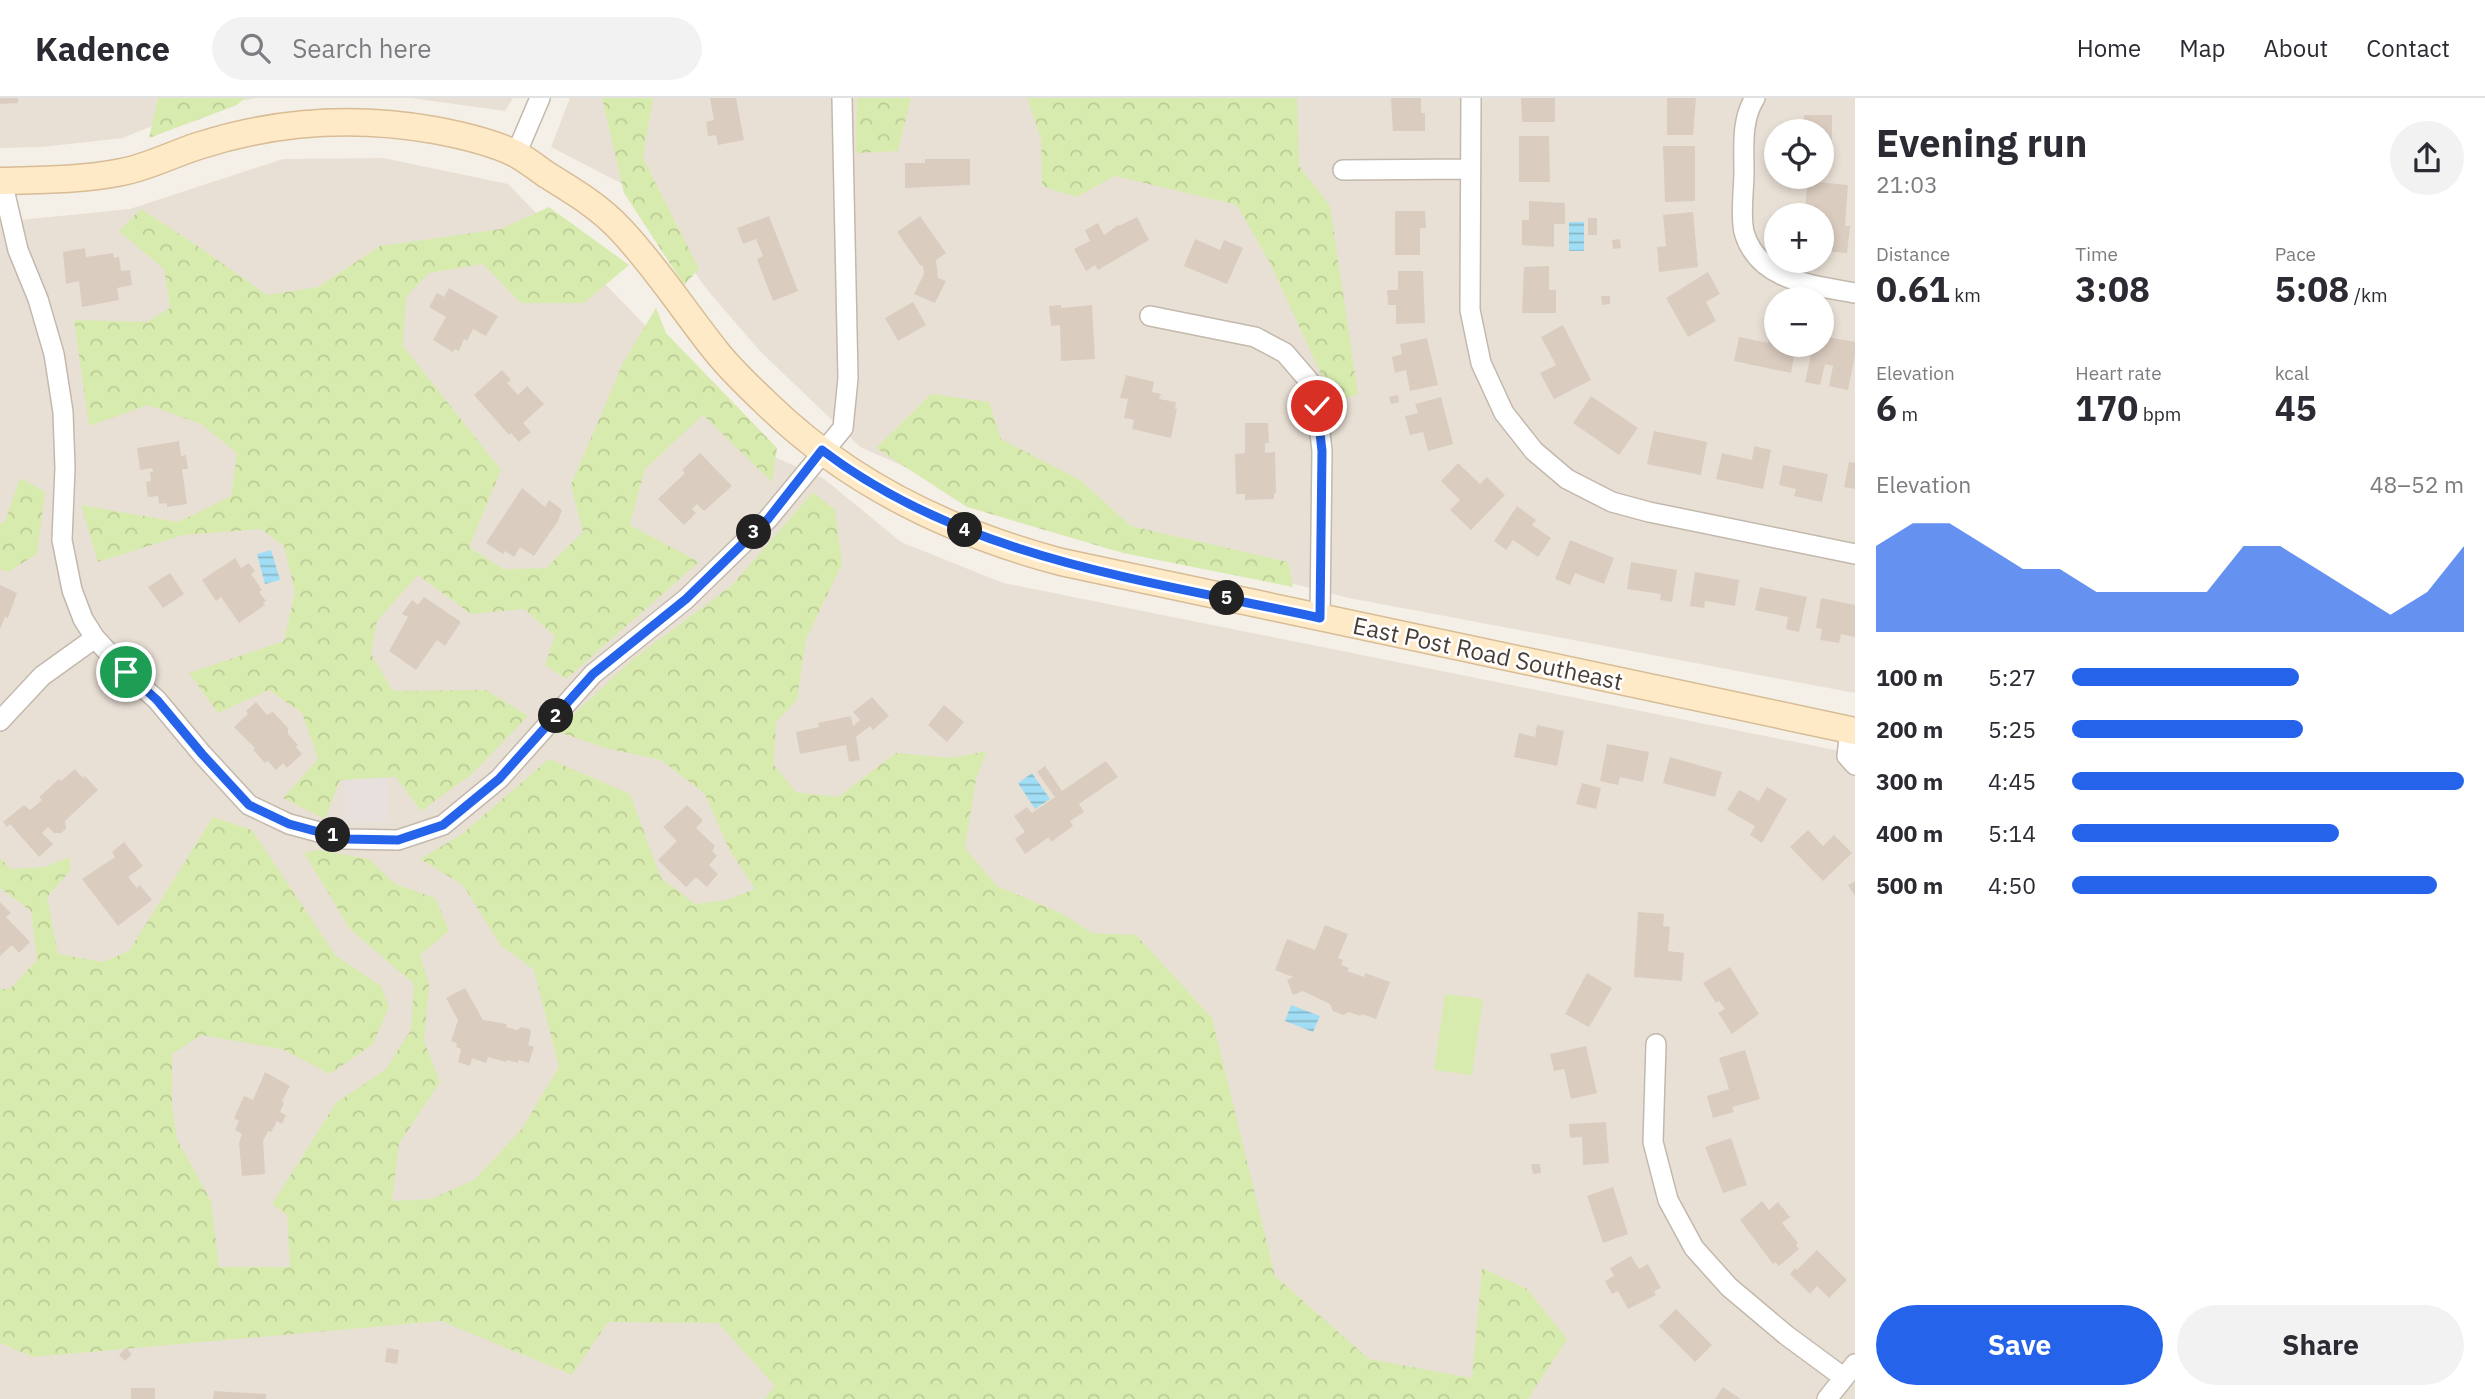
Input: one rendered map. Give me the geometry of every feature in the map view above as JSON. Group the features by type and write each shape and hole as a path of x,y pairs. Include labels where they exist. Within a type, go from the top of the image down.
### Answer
{"main road":[{"name":"East Post Road Southeast","path":"1,181 82,179 126,171 242,133 291,124 336,121 383,123 465,138 516,154 595,206 620,229 718,354 769,406 854,475 923,513 1026,552 1320,618 1853,730"}],"street":[{"path":"516,154 540,98"},
{"path":"1,181 18,250 38,299 54,354 64,412 62,540 72,590 83,619 95,638 157,700 249,805 289,824 345,839 398,840 443,825 499,779 593,674 686,599 768,519 822,450 843,428 848,378 842,98"},
{"path":"1471,98 1470,310 1481,363 1504,413 1534,451 1567,479 1612,502 1855,554"},
{"path":"1755,98 1744,126 1744,230 1754,256 1775,273 1805,284 1855,293"},
{"path":"1343,170 1470,169"},
{"path":"1150,316 1255,337 1284,354 1309,381 1317,406 1322,451 1320,618"},
{"path":"0,721 42,676 95,638"},
{"path":"1853,730 1847,756 1855,765"},
{"path":"1656,1044 1653,1142 1668,1200 1694,1248 1729,1287 1786,1335 1849,1371 1827,1399"}],"shaded area":[{"path":"0,98 258,98 200,106 123,138 42,147 0,148"},
{"path":"411,98 513,98 505,111"},
{"path":"570,98 1855,98 1855,693 1349,598 1006,511 860,447 759,350 709,292 634,190 551,147"},
{"path":"383,158 508,184 772,456 823,478 901,542 1003,583 1855,754 1855,1399 0,1399 0,222 130,209 283,159"},
{"path":"387,772 388,822 345,823 344,773"}],"green space":[{"path":"158,98 245,98 237,105 149,138"},
{"path":"602,98 653,98 643,158 699,269 684,285 624,193"},
{"path":"857,98 911,98 898,151 856,153"},
{"path":"1027,98 1297,98 1299,166 1330,206 1358,394 1334,402 1271,265 1237,205 1115,176 1076,197 1042,186 1041,138"},
{"path":"549,207 629,265 584,303 521,303 483,264 429,273 406,297 403,346 501,470 469,547 503,569 546,568 583,532 571,485 623,363 656,308 666,333 777,448 772,482 703,415 645,469 630,525 699,562 566,679 545,665 555,636 524,609 471,614 418,575 377,621 371,654 393,691 486,690 528,716 472,774 421,811 396,777 340,780 325,819 283,798 318,759 302,713 269,690 218,713 189,673 284,641 295,592 284,546 261,529 183,535 98,562 81,505 178,522 231,496 237,453 201,424 148,405 89,426 74,320 147,322 170,308 164,269 119,231 141,209 267,295 318,287 380,246 501,229"},
{"path":"931,394 989,402 1001,439 1080,480 1131,526 1288,562 1293,587 1123,553 967,507 876,448"},
{"path":"20,478 45,492 37,554 8,572 0,569 0,524 5,521"},
{"path":"813,492 835,510 842,564 806,639 797,700 776,722 774,765 796,792 838,797 896,753 951,758 987,751 976,779 965,848 997,886 1061,913 1092,933 1136,935 1212,1018 1275,1276 1369,1359 1472,1378 1482,1268 1527,1289 1567,1339 1528,1399 765,1399 775,1386 718,1323 608,1322 572,1375 441,1321 33,1357 0,1343 0,989 10,989 37,960 31,911 0,888 0,858 10,869 45,867 70,857 70,871 47,897 58,954 103,962 129,951 213,817 252,830 336,956 381,986 389,1007 373,1044 330,1074 282,1049 201,1035 172,1054 172,1105 177,1139 211,1201 219,1267 290,1267 287,1215 272,1204 336,1103 385,1070 411,1030 414,984 350,929 304,853 318,850 369,859 395,884 435,898 449,931 420,955 429,984 424,1041 440,1082 399,1144 392,1201 431,1199 474,1180 521,1130 559,1067 534,970 501,946 463,885 420,859 462,834 549,759 630,794 661,878 695,904 727,900 755,889 729,849 705,794 661,760 605,748 556,731 632,660 731,586"},
{"path":"1445,994 1483,999 1472,1075 1434,1070"}],"water":[{"path":"1569,222 1584,222 1584,251 1569,251"},
{"path":"271,550 280,580 265,584 257,554"},
{"path":"1032,773 1050,799 1035,809 1018,783"},
{"path":"1291,1005 1320,1016 1313,1032 1285,1021"}],"building":[{"path":"0,98 18,98 18,103 0,104"},
{"path":"710,98 736,98 744,140 718,145 716,135 708,136 706,122 714,120"},
{"path":"1391,98 1421,98 1421,113 1425,113 1425,131 1393,131"},
{"path":"1521,98 1555,98 1555,122 1522,122"},
{"path":"1667,98 1696,98 1693,135 1667,135"},
{"path":"1804,115 1832,115 1832,119 1804,119"},
{"path":"1519,136 1549,136 1550,182 1519,182"},
{"path":"1663,146 1695,146 1695,201 1665,202"},
{"path":"925,159 970,159 970,185 905,188 905,163 925,163"},
{"path":"1834,184 1848,185 1845,226 1850,226 1847,253 1834,252 1834,203 1805,203 1807,189 1834,189"},
{"path":"1529,201 1565,203 1565,224 1554,224 1554,247 1522,245 1522,220 1529,220"},
{"path":"1395,211 1425,211 1426,228 1420,228 1420,255 1395,255"},
{"path":"1693,212 1698,267 1659,272 1657,247 1666,246 1663,215"},
{"path":"769,216 798,291 773,301 757,259 763,256 756,239 743,244 737,228"},
{"path":"920,216 946,253 936,260 938,278 946,281 935,303 914,294 924,274 923,266 897,232"},
{"path":"1137,217 1149,240 1098,270 1095,265 1086,271 1074,249 1090,241 1085,230 1098,223 1104,235"},
{"path":"1588,218 1597,218 1597,235 1588,235"},
{"path":"1195,239 1220,250 1224,240 1243,248 1227,284 1184,266"},
{"path":"1620,239 1621,248 1613,249 1612,240"},
{"path":"85,248 86,257 113,253 114,258 119,257 121,271 130,270 132,285 117,288 119,300 82,307 79,281 66,284 63,252"},
{"path":"1549,266 1549,290 1556,290 1556,313 1522,313 1524,267"},
{"path":"1398,271 1423,271 1425,323 1396,324 1396,305 1388,305 1387,290 1398,290"},
{"path":"1708,272 1720,294 1706,302 1716,321 1688,337 1666,298"},
{"path":"449,288 498,316 486,336 473,329 467,341 464,339 459,351 455,349 453,352 433,340 446,317 429,307 437,293 444,297"},
{"path":"1601,296 1610,296 1610,304 1602,305"},
{"path":"913,302 926,325 898,341 885,318"},
{"path":"1061,305 1061,308 1092,305 1095,359 1061,361 1060,325 1051,326 1049,306"},
{"path":"1563,325 1591,380 1554,399 1540,373 1556,365 1541,337"},
{"path":"1739,337 1764,342 1764,357 1794,357 1791,373 1734,361"},
{"path":"1427,338 1438,385 1410,391 1406,370 1395,373 1392,357 1402,354 1400,344"},
{"path":"1834,338 1855,342 1848,390 1829,386 1833,366 1825,364 1820,385 1805,382 1810,357 1834,357"},
{"path":"502,370 511,380 507,383 518,395 527,386 544,404 523,423 531,432 519,442 511,433 509,435 474,395"},
{"path":"1126,375 1154,382 1152,392 1161,394 1159,399 1176,402 1171,438 1132,429 1134,420 1124,418 1128,399 1120,398"},
{"path":"1398,395 1399,402 1391,404 1389,397"},
{"path":"1591,396 1638,428 1619,455 1573,423"},
{"path":"1441,397 1453,444 1428,451 1423,432 1410,435 1405,416 1418,413 1415,404"},
{"path":"1245,423 1268,423 1269,443 1265,443 1265,453 1275,452 1274,499 1245,500 1245,494 1236,494 1235,454 1245,453"},
{"path":"1654,431 1707,442 1701,475 1647,464"},
{"path":"179,441 181,456 186,455 188,469 182,469 187,504 167,507 167,503 159,504 158,496 148,497 146,482 151,481 150,472 153,472 152,468 140,470 137,448"},
{"path":"1754,446 1771,450 1763,489 1716,479 1722,453 1752,460"},
{"path":"700,453 732,486 704,511 697,504 692,509 696,513 684,525 658,499 685,473 682,470"},
{"path":"1849,462 1855,463 1855,489 1844,487"},
{"path":"1458,463 1480,484 1487,477 1505,495 1471,530 1450,510 1460,500 1441,481"},
{"path":"1783,465 1828,474 1822,502 1794,496 1796,489 1779,485"},
{"path":"522,488 545,507 549,500 562,510 558,521 534,556 520,547 514,557 505,551 503,554 486,543"},
{"path":"1517,506 1536,520 1532,525 1551,538 1538,557 1513,540 1506,550 1494,541"},
{"path":"1570,540 1614,558 1604,584 1575,573 1570,585 1555,579"},
{"path":"235,558 241,568 249,563 255,571 251,574 266,601 263,603 265,605 239,623 221,597 216,601 202,580"},
{"path":"1631,562 1677,570 1672,602 1660,600 1661,594 1627,589"},
{"path":"1695,572 1739,580 1735,606 1705,601 1704,608 1690,606"},
{"path":"170,573 184,594 163,608 148,587"},
{"path":"0,585 17,593 8,618 5,617 0,629"},
{"path":"1760,587 1807,597 1799,632 1786,629 1788,617 1755,610"},
{"path":"424,597 461,622 445,646 437,640 416,670 389,651 408,617 402,614 412,600 418,605"},
{"path":"1821,598 1855,605 1855,637 1841,634 1839,643 1820,640 1822,629 1816,628"},
{"path":"872,697 889,716 873,730 870,726 856,737 860,760 849,762 846,745 800,754 796,732 819,727 818,723 851,716 853,726 860,720 853,712"},
{"path":"256,702 267,715 273,712 288,728 288,734 298,745 296,747 302,754 287,768 283,763 276,770 268,761 265,763 253,750 255,748 234,727"},
{"path":"944,705 964,722 947,742 928,725"},
{"path":"1537,725 1564,731 1557,766 1514,757 1519,733 1535,737"},
{"path":"1607,744 1649,752 1643,782 1620,777 1618,785 1600,781"},
{"path":"1670,757 1722,772 1715,797 1663,783"},
{"path":"1106,761 1118,777 1079,804 1084,812 1070,821 1073,826 1051,842 1049,837 1025,854 1015,839 1025,832 1014,816 1027,807 1032,813 1055,797 1037,772 1045,766 1062,791"},
{"path":"75,769 98,790 65,821 66,829 61,833 54,833 48,827 42,833 53,844 39,857 10,824 7,827 3,822 24,805 30,810 42,800 39,797"},
{"path":"1582,783 1601,788 1596,809 1576,804"},
{"path":"1767,787 1787,799 1762,843 1750,835 1755,826 1727,810 1739,790 1759,801"},
{"path":"687,805 703,820 696,828 715,846 712,851 717,856 709,865 718,874 707,887 696,877 686,887 658,860 677,841 663,827"},
{"path":"1808,830 1823,846 1834,835 1852,853 1823,881 1790,847"},
{"path":"124,842 143,866 128,877 137,888 140,885 152,900 118,926 82,879 115,857 112,852"},
{"path":"1855,881 1855,896 1848,885"},
{"path":"0,902 11,913 6,917 30,942 19,953 12,945 0,956"},
{"path":"1638,912 1664,914 1663,926 1670,927 1668,951 1684,953 1682,981 1634,977"},
{"path":"1325,925 1348,934 1338,958 1343,960 1341,965 1349,968 1347,971 1364,977 1365,973 1390,982 1376,1019 1349,1012 1343,1015 1333,1011 1330,1004 1303,991 1293,995 1287,980 1293,977 1275,970 1287,939 1315,950"},
{"path":"1730,967 1759,1014 1732,1034 1718,1013 1725,1009 1719,1001 1716,1003 1703,983"},
{"path":"1587,973 1612,988 1589,1027 1565,1014"},
{"path":"465,988 483,1020 507,1024 506,1027 517,1030 521,1027 530,1029 528,1045 534,1047 529,1063 519,1060 518,1063 506,1062 488,1057 486,1063 472,1058 470,1066 458,1062 461,1049 456,1047 457,1043 451,1041 458,1020 446,998"},
{"path":"1586,1046 1597,1093 1571,1099 1564,1069 1554,1071 1550,1054"},
{"path":"1745,1050 1760,1099 1732,1107 1734,1112 1713,1118 1707,1096 1729,1089 1719,1058"},
{"path":"265,1072 290,1086 280,1112 286,1115 282,1124 277,1121 263,1141 265,1174 242,1176 239,1143 242,1134 235,1130 239,1121 234,1118 244,1096 253,1100"},
{"path":"1606,1122 1609,1163 1583,1165 1582,1137 1570,1138 1569,1124"},
{"path":"1731,1138 1747,1185 1723,1193 1705,1147"},
{"path":"1531,1164 1540,1164 1541,1173 1533,1174"},
{"path":"1613,1187 1628,1234 1603,1243 1587,1196"},
{"path":"1762,1201 1769,1210 1778,1202 1790,1217 1782,1223 1798,1243 1796,1245 1799,1249 1779,1266 1775,1262 1773,1264 1740,1220"},
{"path":"1817,1250 1847,1280 1829,1298 1817,1286 1810,1294 1790,1274"},
{"path":"1631,1256 1639,1269 1648,1264 1661,1288 1654,1291 1656,1295 1628,1309 1618,1291 1612,1294 1605,1281 1614,1276 1610,1268"},
{"path":"1676,1309 1712,1345 1695,1362 1659,1326"},
{"path":"126,1348 132,1354 125,1361 119,1355"},
{"path":"387,1348 399,1350 397,1364 385,1362"},
{"path":"1723,1387 1741,1399 1715,1399"},
{"path":"131,1388 155,1388 155,1399 131,1399"},
{"path":"214,1391 266,1394 266,1399 213,1399"}],"route":[{"path":"126,672 157,700 249,805 289,824 345,839 398,840 443,825 499,779 593,674 686,599 768,519 822,450 854,475 923,513 991,541 1061,562 1320,618 1322,451 1317,406"}]}
